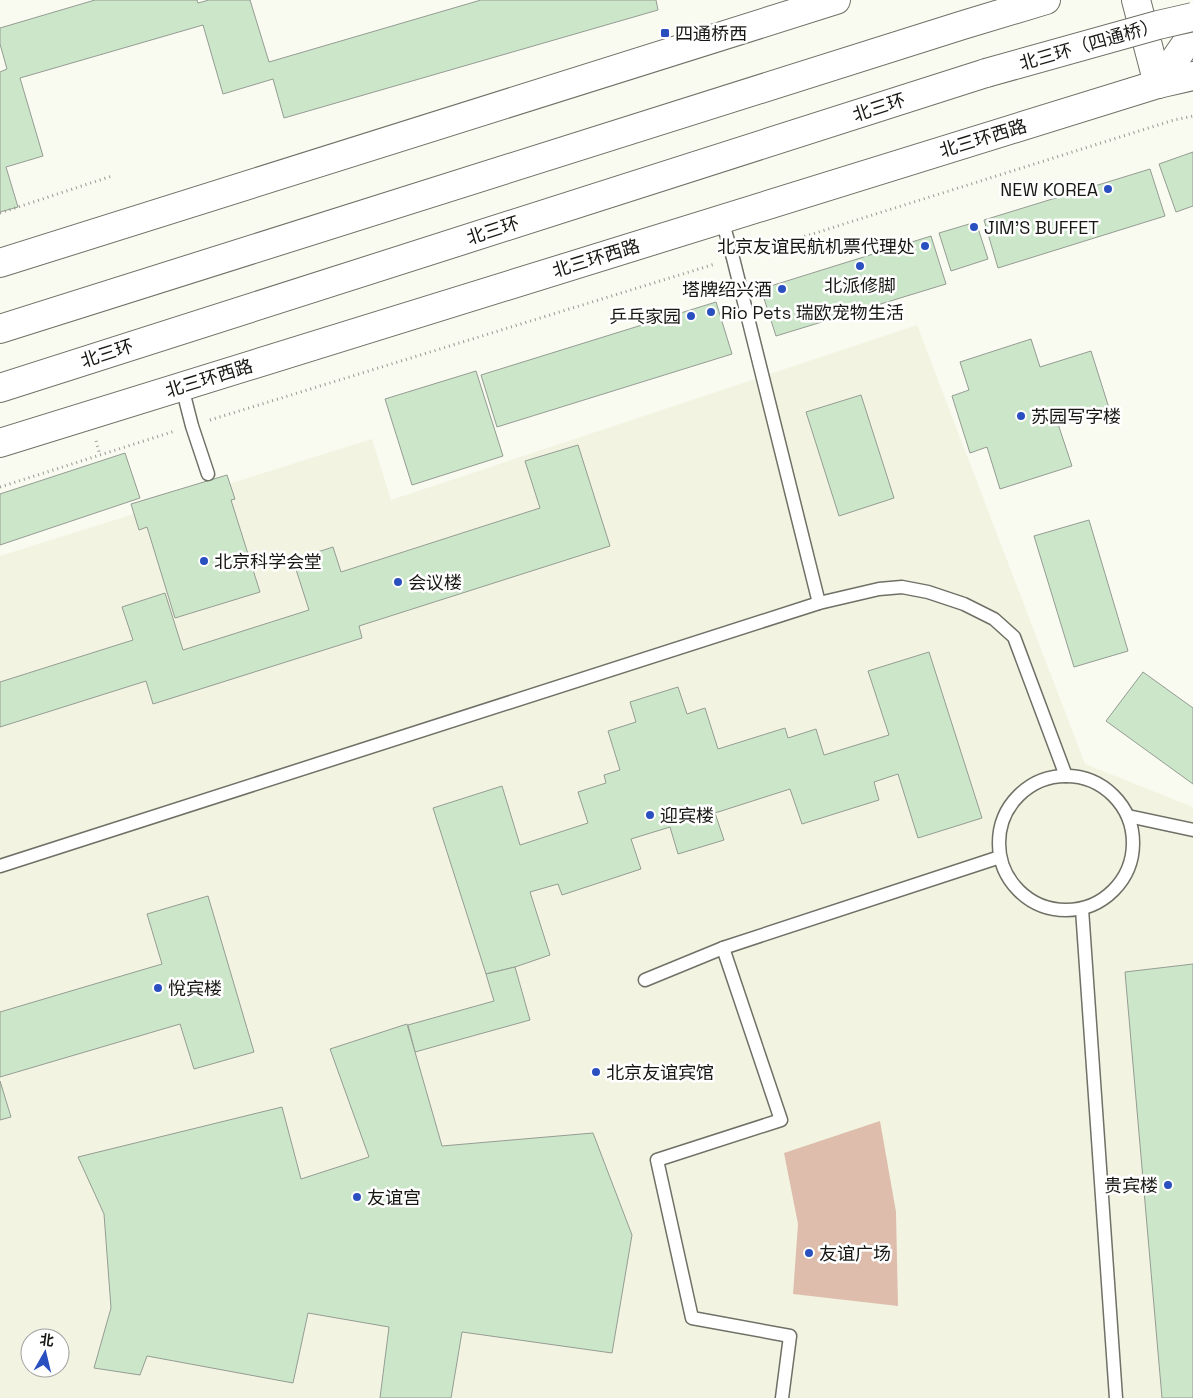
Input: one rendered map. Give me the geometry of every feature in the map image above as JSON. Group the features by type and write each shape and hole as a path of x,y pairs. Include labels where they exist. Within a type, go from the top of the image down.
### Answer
{"main road":[{"path":"0,263 836,0"},
{"path":"0,329 1046,0"},
{"path":"1136,0 1158,84"},
{"name":"北三环（四通桥）","path":"986,73 1193,17"},
{"path":"1158,84 1186,44 1193,42"},
{"name":"北三环","path":"0,388 986,73"},
{"name":"北三环西路","path":"0,443 1158,84 1193,76"}],"lane":[{"path":"722,220 820,603"},
{"path":"182,387 192,426 208,474"},
{"path":"0,866 820,603 879,589 902,587 928,592 964,604 994,619 1014,637 1066,776"},
{"path":"1066,776 1082,778 1096,783 1120,803 1128,816 1133,830 1134,845 1127,873 1119,886 1109,896 1096,904 1082,909 1067,911 1037,904 1024,896 1013,885 1005,872 1000,858 1000,828 1014,801 1024,790 1037,783 1051,778 1066,776"},
{"path":"1128,816 1193,830"},
{"path":"645,980 723,948 1000,858"},
{"path":"1082,909 1116,1398"},
{"path":"723,948 781,1120 657,1160 692,1318 790,1336 782,1398"}],"path":[{"path":"0,487 1165,123 1193,116"},
{"path":"0,212 112,176"}],"shaded area":[{"name":"北京友谊宾馆","path":"917,325 1085,764 1193,807 1193,1398 0,1398 0,556 372,439 391,500"},
{"path":"880,1121 896,1212 898,1306 793,1294 798,1224 784,1153"}],"building":[{"path":"95,0 197,0 198,3 209,0 250,0 269,62 481,0 656,0 658,10 284,118 273,79 223,94 203,25 20,78 43,156 6,167 18,207 0,212 0,72 7,69 0,44 0,28"},
{"path":"1193,152 1193,206 1176,212 1159,164"},
{"path":"1150,169 1165,216 998,268 984,220"},
{"path":"976,222 988,259 951,271 939,233"},
{"path":"931,236 946,284 776,336 761,289"},
{"path":"716,302 732,354 497,427 481,375"},
{"name":"苏园写字楼","path":"1031,339 1040,367 1091,351 1109,408 1058,424 1072,466 1000,489 987,447 970,453 952,396 969,390 960,362"},
{"path":"476,371 503,456 412,485 385,399"},
{"path":"861,395 894,498 839,516 806,412"},
{"name":"会议楼","path":"578,445 610,546 359,626 362,638 153,704 146,681 0,727 0,682 133,640 122,607 165,593 183,650 309,610 293,560 333,547 341,572 540,508 525,461"},
{"path":"125,453 140,498 0,545 0,494"},
{"name":"北京科学会堂","path":"227,475 235,499 231,500 260,592 175,618 147,527 139,530 131,504"},
{"path":"1089,520 1128,651 1074,667 1034,536"},
{"name":"迎宾楼","path":"929,652 982,818 918,838 898,774 874,782 879,800 802,824 790,789 715,813 724,840 678,854 670,827 631,839 641,869 562,895 558,884 530,892 550,955 515,967 486,974 433,808 502,786 520,845 588,823 578,792 606,783 604,775 620,770 608,731 636,722 630,702 678,687 687,714 705,708 718,749 785,728 788,738 816,729 824,755 889,735 868,671"},
{"path":"1143,672 1193,708 1193,784 1106,721"},
{"name":"悅宾楼","path":"208,896 254,1052 194,1069 180,1024 0,1077 0,1012 162,964 147,914"},
{"name":"贵宾楼","path":"1193,964 1193,1398 1162,1398 1125,972"},
{"path":"515,967 530,1020 415,1052 408,1025 494,1001 486,974"},
{"name":"友谊宫","path":"407,1024 442,1146 593,1133 632,1235 612,1353 462,1332 451,1398 380,1398 389,1327 308,1313 293,1383 147,1356 140,1375 94,1368 111,1308 104,1214 78,1157 282,1107 301,1179 369,1157 330,1049"},
{"path":"0,1081 11,1117 0,1120"}],"place":[{"name":"四通桥西","path":"665,33"},
{"name":"NEW KOREA","path":"1108,189"},
{"name":"JIM'S BUFFET","path":"974,227"},
{"name":"北京友谊民航机票代理处","path":"925,246"},
{"name":"北派修脚","path":"860,266"},
{"name":"塔牌绍兴酒","path":"782,289"},
{"name":"Rio Pets 瑞欧宠物生活","path":"711,312"},
{"name":"乒乓家园","path":"691,316"},
{"name":"苏园写字楼","path":"1021,416"},
{"name":"北京科学会堂","path":"204,561"},
{"name":"会议楼","path":"398,582"},
{"name":"迎宾楼","path":"650,815"},
{"name":"悅宾楼","path":"158,988"},
{"name":"北京友谊宾馆","path":"596,1072"},
{"name":"贵宾楼","path":"1168,1185"},
{"name":"友谊宫","path":"357,1197"},
{"name":"友谊广场","path":"809,1253"}]}
